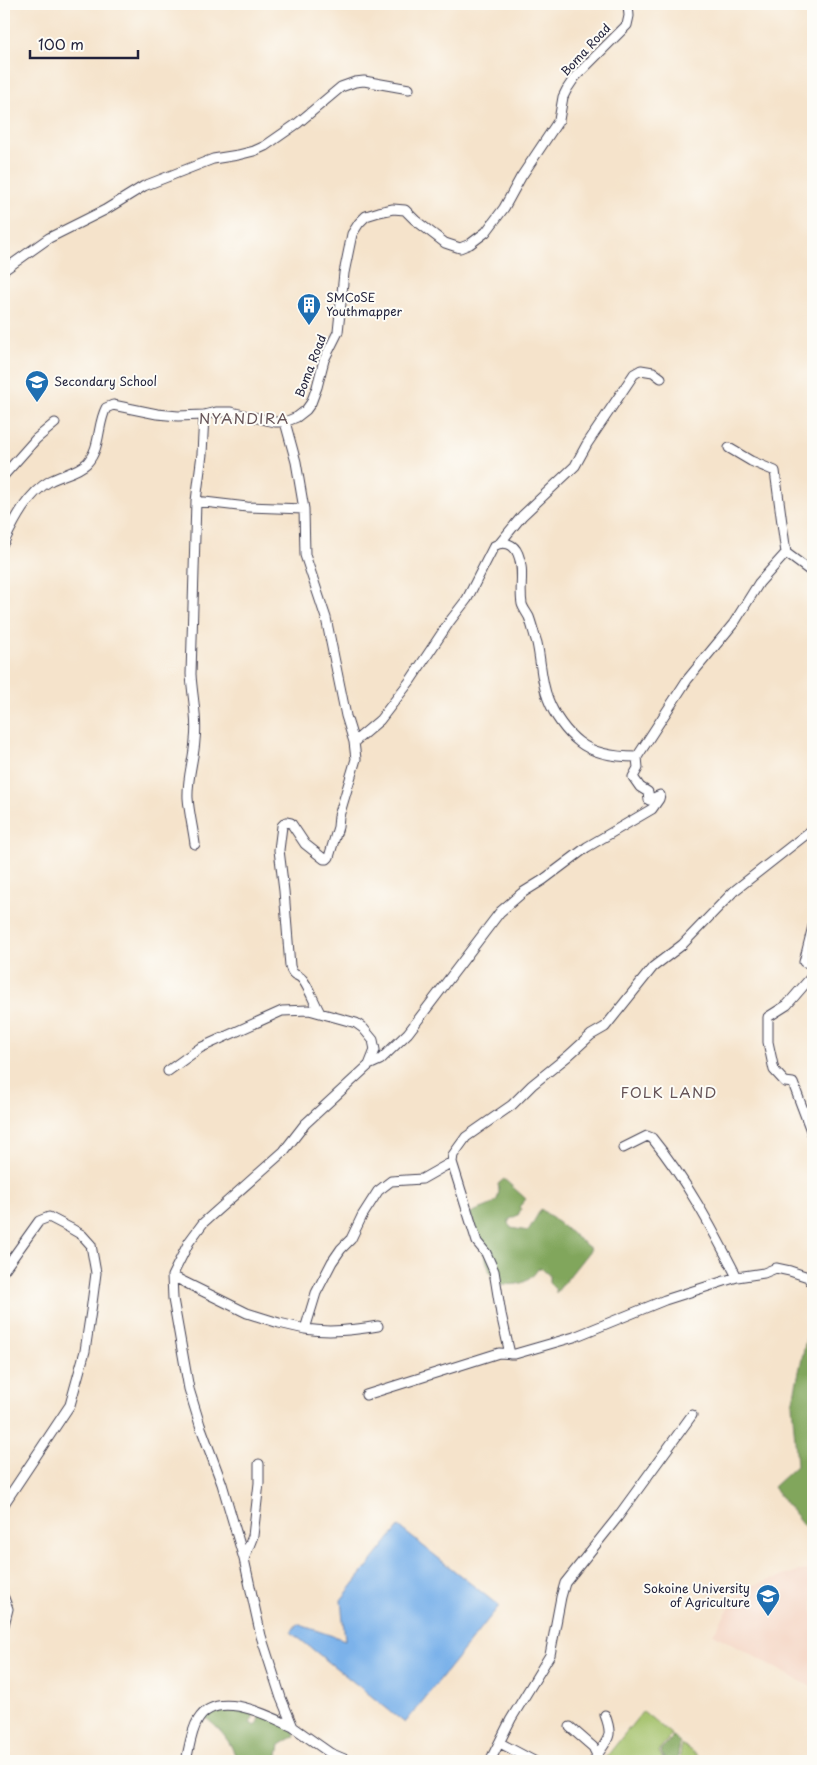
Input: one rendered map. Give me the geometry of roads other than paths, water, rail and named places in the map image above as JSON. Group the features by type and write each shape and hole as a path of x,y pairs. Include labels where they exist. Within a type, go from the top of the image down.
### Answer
{"street":[{"name":"Boma Road","path":"285,422 297,417 306,410 315,394 324,360 338,332 344,272 352,234 359,223 366,216 379,212 393,209 405,210 445,243 460,248 470,244 486,232 504,208 520,178 559,120 567,88 627,26 629,16 628,4"},
{"path":"4,270 48,238 105,210 144,186 212,159 246,153 265,146 298,123 341,88 355,82 364,81 409,89"},
{"path":"500,543 522,516 575,466 587,444 634,374 641,370 653,372 661,378"},
{"path":"4,542 18,516 32,497 48,482 87,463 95,448 102,416 106,408 113,406 157,414 204,415 216,412 231,412 275,422 285,422 296,462 304,509 305,555 326,618 346,716 354,742 356,759 338,816 338,827 330,857 324,859 305,844 289,822 282,826 279,850 290,966 294,975 302,979 320,1013"},
{"path":"196,844 188,797 190,770 196,740 196,711 191,674 196,501 202,454 204,415"},
{"path":"5,473 36,439 55,423"},
{"path":"729,448 751,461 775,471 786,552 813,573"},
{"path":"196,501 247,507 304,509"},
{"path":"354,742 380,720 410,681 467,599 494,546 506,542 513,546 518,553 521,564 522,604 528,615 537,644 547,699 559,720 581,744 597,752 624,757 637,757"},
{"path":"294,1727 261,1636 244,1559 222,1484 189,1389 173,1299 172,1276 189,1242 203,1223 284,1151 306,1124 369,1065 380,1060 408,1033 500,912 522,893 543,880 587,847 652,809 660,795 649,800 648,792 640,787 633,777 638,768 637,757 686,680 734,623 759,583 786,552"},
{"path":"510,1354 500,1314 494,1271 486,1254 477,1242 452,1162 453,1155 462,1141 512,1105 532,1085 591,1035 600,1031 628,999 652,967 682,945 734,891 813,829"},
{"path":"813,926 804,962 813,963"},
{"path":"813,975 787,1005 768,1017 768,1042 774,1070 785,1082 794,1083 813,1136"},
{"path":"168,1070 200,1048 282,1011 309,1010 356,1023 363,1028 373,1040 375,1050 369,1065"},
{"path":"623,1148 647,1136 652,1138 693,1195 737,1277"},
{"path":"305,1328 316,1293 332,1262 341,1248 352,1239 362,1216 378,1191 391,1181 422,1179 452,1162"},
{"path":"4,1270 39,1220 49,1217 82,1235 91,1245 96,1273 84,1350 70,1405 4,1504"},
{"path":"366,1395 499,1353 510,1354 574,1337 665,1300 737,1277 764,1273 776,1268 808,1278 813,1285"},
{"path":"172,1276 247,1313 279,1323 326,1331 346,1331 378,1326"},
{"path":"490,1761 511,1719 550,1654 560,1597 565,1583 617,1518 692,1415"},
{"path":"244,1559 253,1536 259,1483 259,1464"},
{"path":"4,1598 8,1609 4,1625"},
{"path":"186,1761 197,1721 207,1709 216,1706 253,1709 294,1727 330,1753 349,1761"},
{"path":"596,1758 609,1739 610,1732 605,1715"},
{"path":"570,1727 593,1747 596,1758"},
{"path":"500,1743 534,1761"}],"water":[{"path":"399,1527 499,1606 405,1723 291,1632 297,1624 345,1640 341,1600"}],"place":[{"name":"SMCoSE Youthmapper","path":"309,326"},
{"name":"Secondary School","path":"37,403"},
{"name":"Sokoine University of Agriculture","path":"768,1617"}],"district":[{"name":"NYANDIRA","path":"244,419"},
{"name":"FOLK LAND","path":"669,1093"}]}
